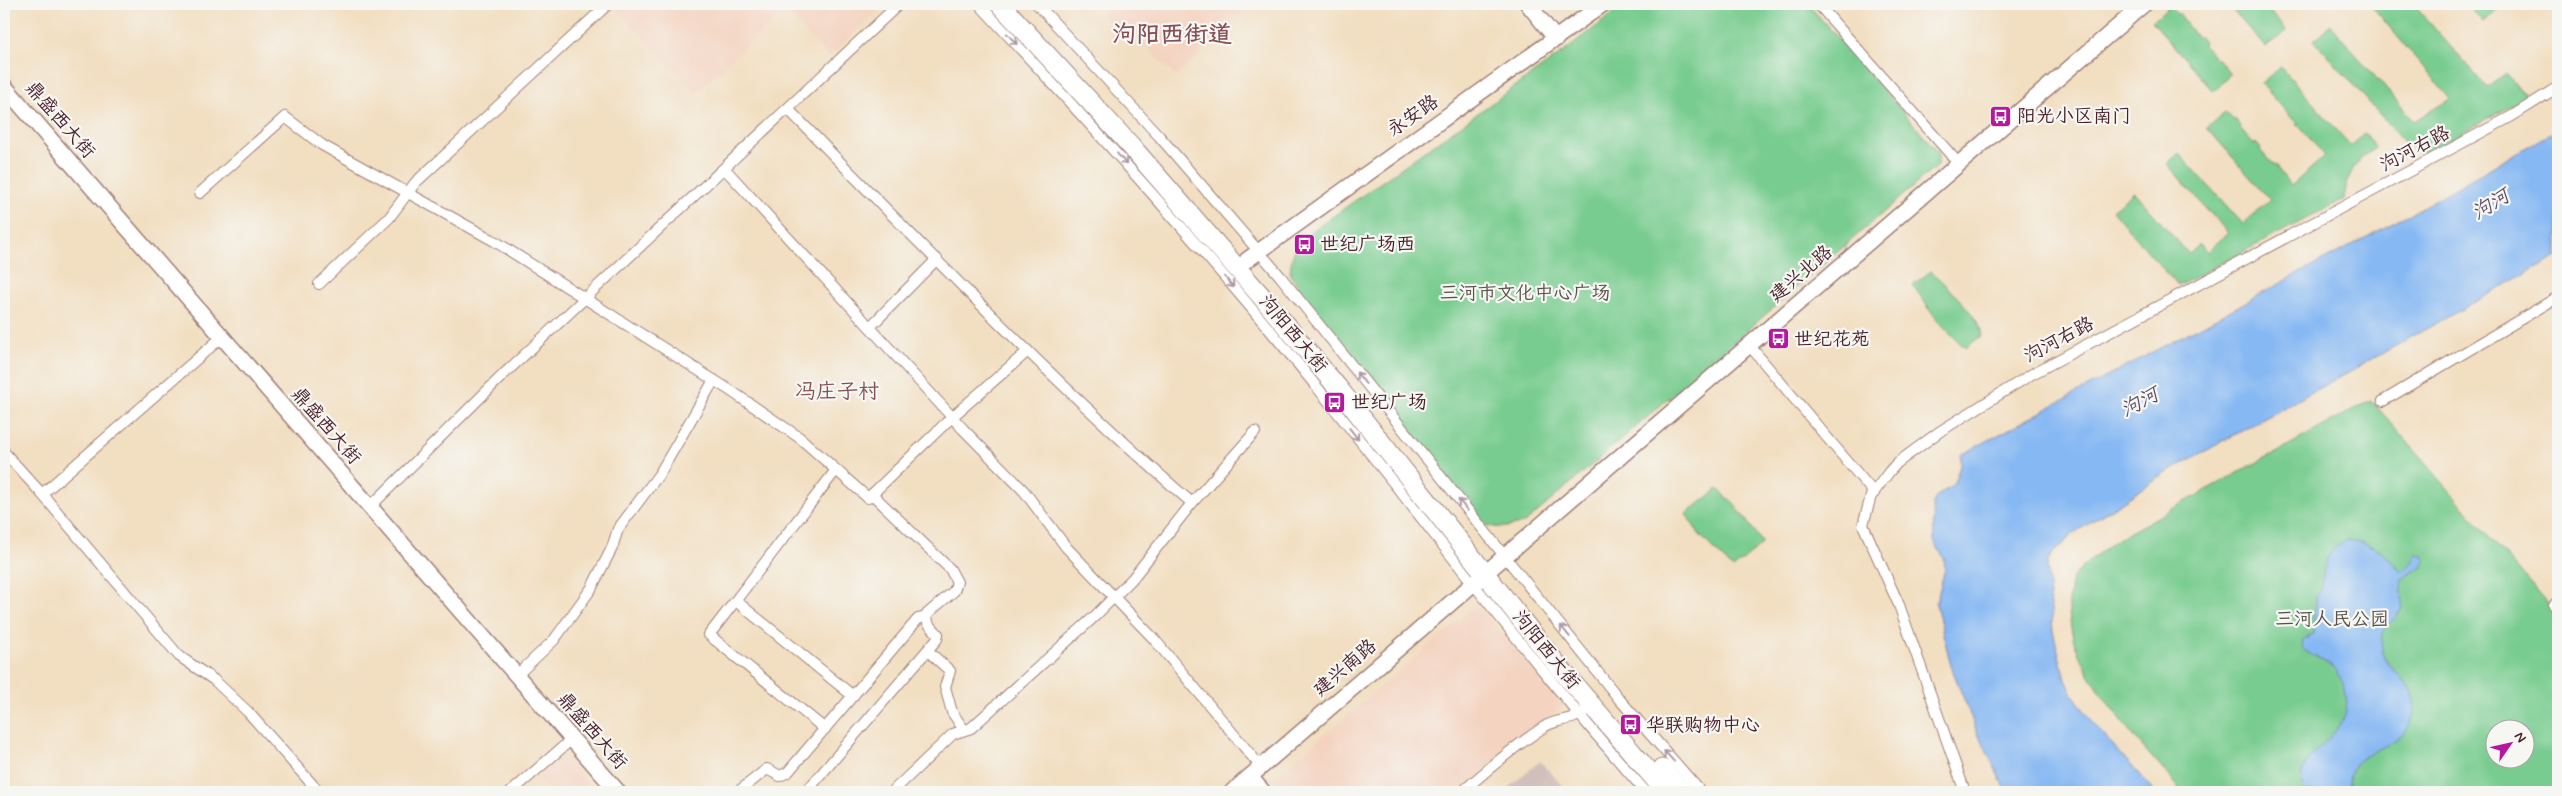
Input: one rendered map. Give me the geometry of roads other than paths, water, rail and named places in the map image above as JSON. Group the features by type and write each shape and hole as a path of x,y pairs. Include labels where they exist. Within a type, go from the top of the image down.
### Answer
{"highway":[{"name":"泃阳西大街","path":"1000,4 1130,145 1262,297 1489,570 1682,792"},
{"name":"泃阳西大街","path":"1017,4 1139,137 1253,256 1489,570 1585,710 1666,792"}],"street":[{"path":"319,284 388,218 415,183 608,4"},
{"path":"370,507 504,374 899,4"},
{"path":"979,4 1113,149 1326,398 1489,570 1620,700 1701,792"},
{"path":"1038,4 1160,136 1253,256"},
{"path":"1528,4 1556,39"},
{"name":"永安路","path":"1253,256 1603,4"},
{"path":"1818,4 1958,164"},
{"name":"建兴北路","path":"1489,570 2144,4"},
{"name":"鼎盛西大街","path":"4,86 618,792"},
{"name":"泃河右路","path":"1965,792 1899,604 1866,537 1863,519 1874,493 1897,463 2032,374 2512,116 2558,87"},
{"path":"788,109 1028,351 1135,454 1192,503"},
{"path":"200,193 285,117 322,145 496,242 714,380 800,438 868,498 952,417 1028,351"},
{"path":"725,169 952,417 1024,492 1066,547 1154,639 1256,772 1263,792"},
{"path":"870,328 937,259"},
{"path":"2383,401 2558,296"},
{"path":"42,494 222,337"},
{"path":"1749,345 1874,493"},
{"path":"516,675 554,640 591,590 612,548 618,529 660,472 714,380"},
{"path":"897,792 895,790 953,734 971,728 1132,579 1192,503 1255,432"},
{"path":"4,452 179,656 214,680 248,712 319,792"},
{"path":"825,729 709,635 836,470"},
{"path":"738,792 767,770 783,776 918,619 926,617 935,605 954,591 957,579 950,569 872,494"},
{"name":"建兴南路","path":"1232,792 1489,570"},
{"path":"736,601 853,696"},
{"path":"806,792 939,637 926,617"},
{"path":"928,651 950,671 944,681 945,687 952,712 964,730"},
{"path":"1462,792 1518,744 1545,726 1561,720 1575,719 1585,710 1646,792"},
{"path":"511,792 572,739"}],"water":[{"name":"泃河","path":"2558,129 2558,256 2173,469 2074,533 2053,553 2047,563 2053,631 2064,675 2072,693 2093,723 2155,792 2007,792 1976,730 1951,666 1936,604 1945,569 1944,558 1934,541 1933,503 1937,496 1953,485 1960,466 1961,455 2419,209"},
{"path":"2346,540 2361,542 2380,550 2400,570 2409,567 2416,553 2422,554 2426,559 2424,565 2402,579 2403,599 2400,612 2385,629 2381,641 2386,659 2409,688 2413,697 2412,720 2405,732 2396,740 2364,757 2355,765 2350,776 2349,792 2304,792 2302,778 2305,766 2312,755 2341,724 2346,711 2345,690 2337,671 2302,648 2303,639 2308,639 2308,635 2313,634 2315,599 2322,588 2326,561 2334,549"}],"place":[{"name":"阳光小区南门","path":"2001,116"},
{"name":"世纪广场西","path":"1304,244"},
{"name":"世纪花苑","path":"1778,339"},
{"name":"世纪广场","path":"1335,402"},
{"name":"华联购物中心","path":"1630,725"}],"district":[{"name":"泃阳西街道","path":"1172,35"},
{"name":"冯庄子村","path":"837,392"}],"park label":[{"name":"三河市文化中心广场","path":"1525,293"},
{"name":"三河人民公园","path":"2332,619"}]}
